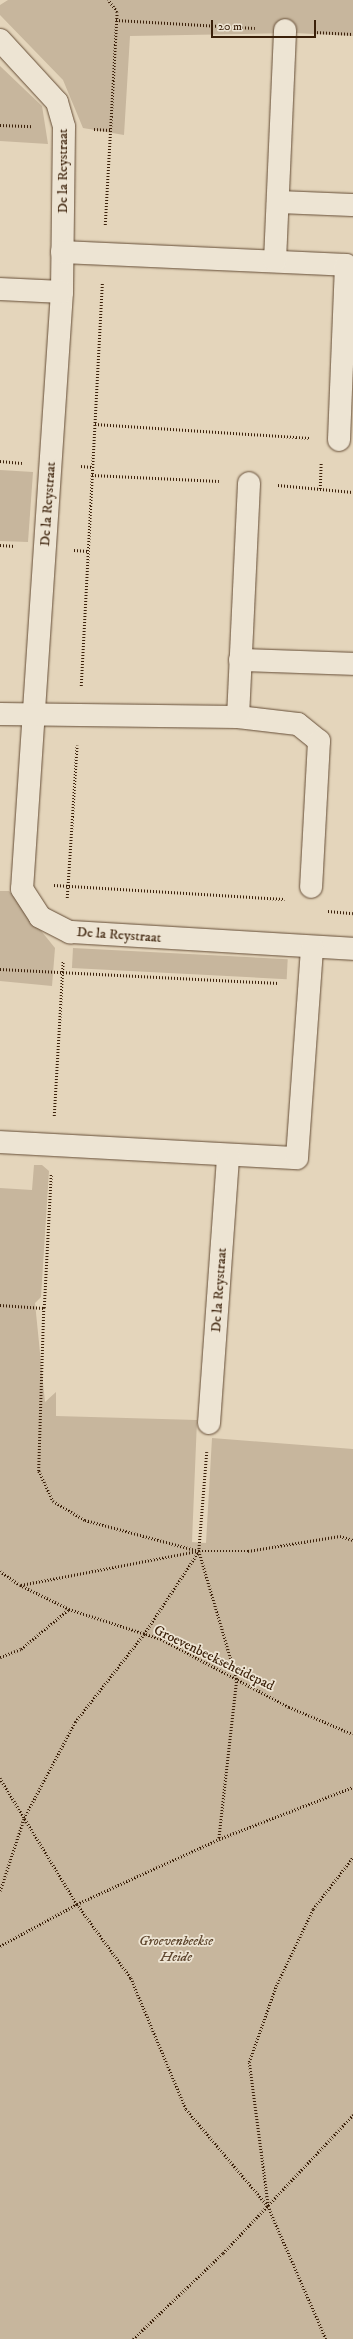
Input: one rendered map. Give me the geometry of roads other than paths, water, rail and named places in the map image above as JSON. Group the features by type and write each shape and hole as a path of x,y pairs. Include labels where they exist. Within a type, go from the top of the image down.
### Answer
{"street":[{"path":"275,262 285,30"},
{"name":"De la Reystraat","path":"0,40 57,102 64,127 62,292 22,889 40,917 70,932 312,948 353,949"},
{"path":"278,202 353,205"},
{"path":"62,252 346,265 339,440"},
{"path":"0,289 62,292"},
{"path":"238,717 248,483"},
{"path":"240,660 353,664"},
{"path":"0,714 34,716 238,717 298,724 319,741 311,887"},
{"path":"0,1142 228,1156 297,1158 312,948"},
{"name":"De la Reystraat","path":"210,1423 228,1156"}],"park label":[{"name":"Groevenbeekse Heide","path":"176,1950"}]}
